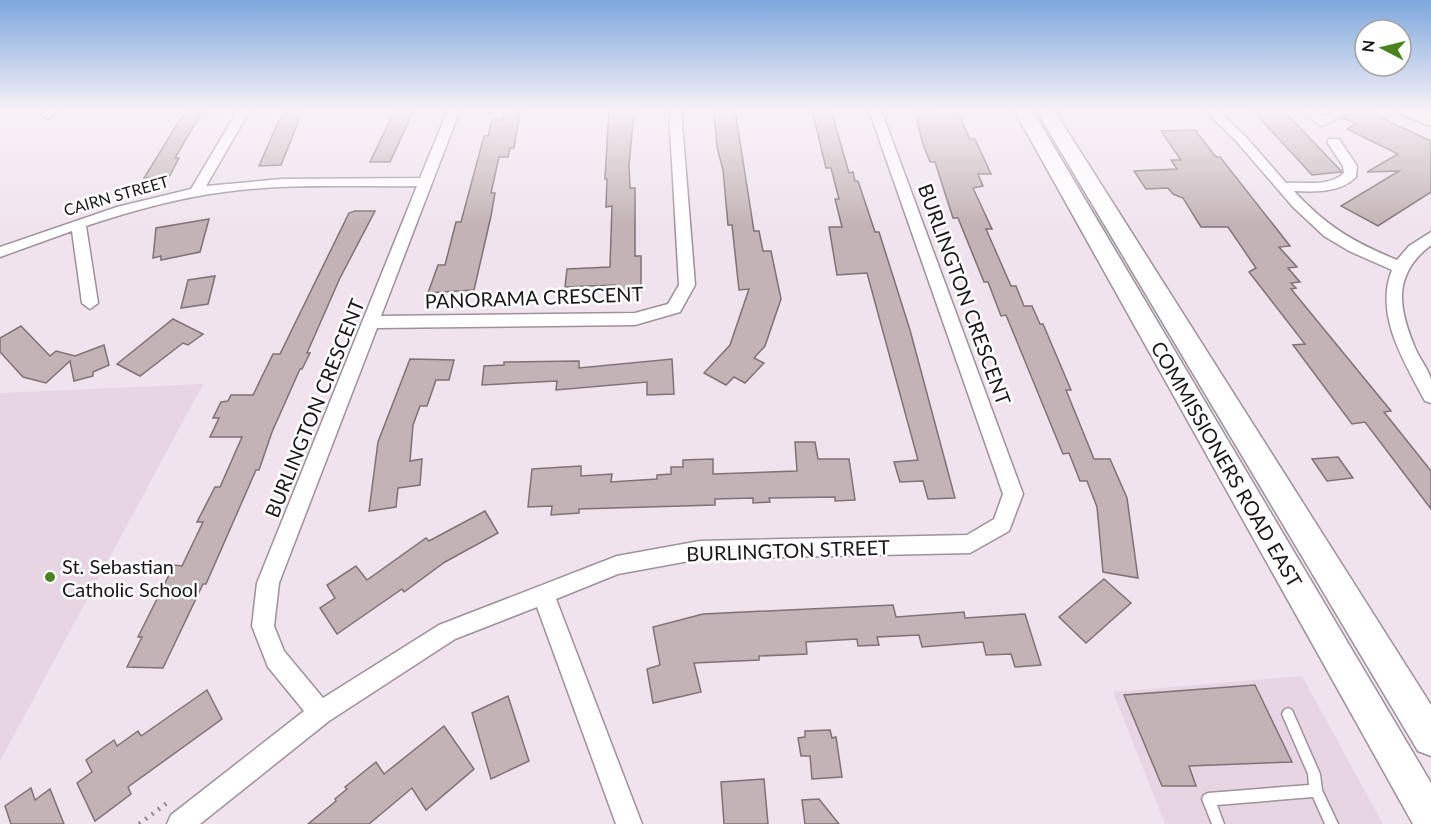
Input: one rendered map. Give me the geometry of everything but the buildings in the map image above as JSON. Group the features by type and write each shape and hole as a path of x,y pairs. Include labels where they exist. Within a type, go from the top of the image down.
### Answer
{"main road":[{"name":"COMMISSIONERS ROAD EAST","path":"1045,148 1431,819"},
{"name":"COMMISSIONERS ROAD EAST","path":"1069,148 1431,738"}],"street":[{"path":"196,192 221,148"},
{"name":"BURLINGTON CRESCENT","path":"321,713 276,659 263,626 268,583 402,249 439,148"},
{"name":"PANORAMA CRESCENT","path":"371,322 635,319 674,308 687,285 678,148"},
{"name":"BURLINGTON CRESCENT","path":"889,148 1013,494"},
{"path":"1250,148 1301,208 1331,235 1400,267"},
{"path":"1283,188 1332,185 1347,179 1351,174 1350,166 1338,148"},
{"name":"CAIRN STREET","path":"0,252 131,206 196,192 270,184 425,182"},
{"path":"78,224 90,303"},
{"path":"1431,237 1412,252 1400,267 1394,290 1397,319 1407,349 1431,396"},
{"name":"BURLINGTON STREET","path":"180,824 321,713 447,632 617,565 700,550 970,544 1002,525 1013,494"},
{"path":"543,594 629,824"}],"lane":[{"path":"1288,714 1314,774 1316,791 1332,824"},
{"path":"1218,824 1208,798 1316,791"}],"shaded area":[{"name":"St. Sebastian Catholic School","path":"203,384 0,761 0,393"},
{"path":"1302,676 1383,824 1165,824 1113,692"}],"place":[{"name":"St. Sebastian Catholic School","path":"50,577"}]}
